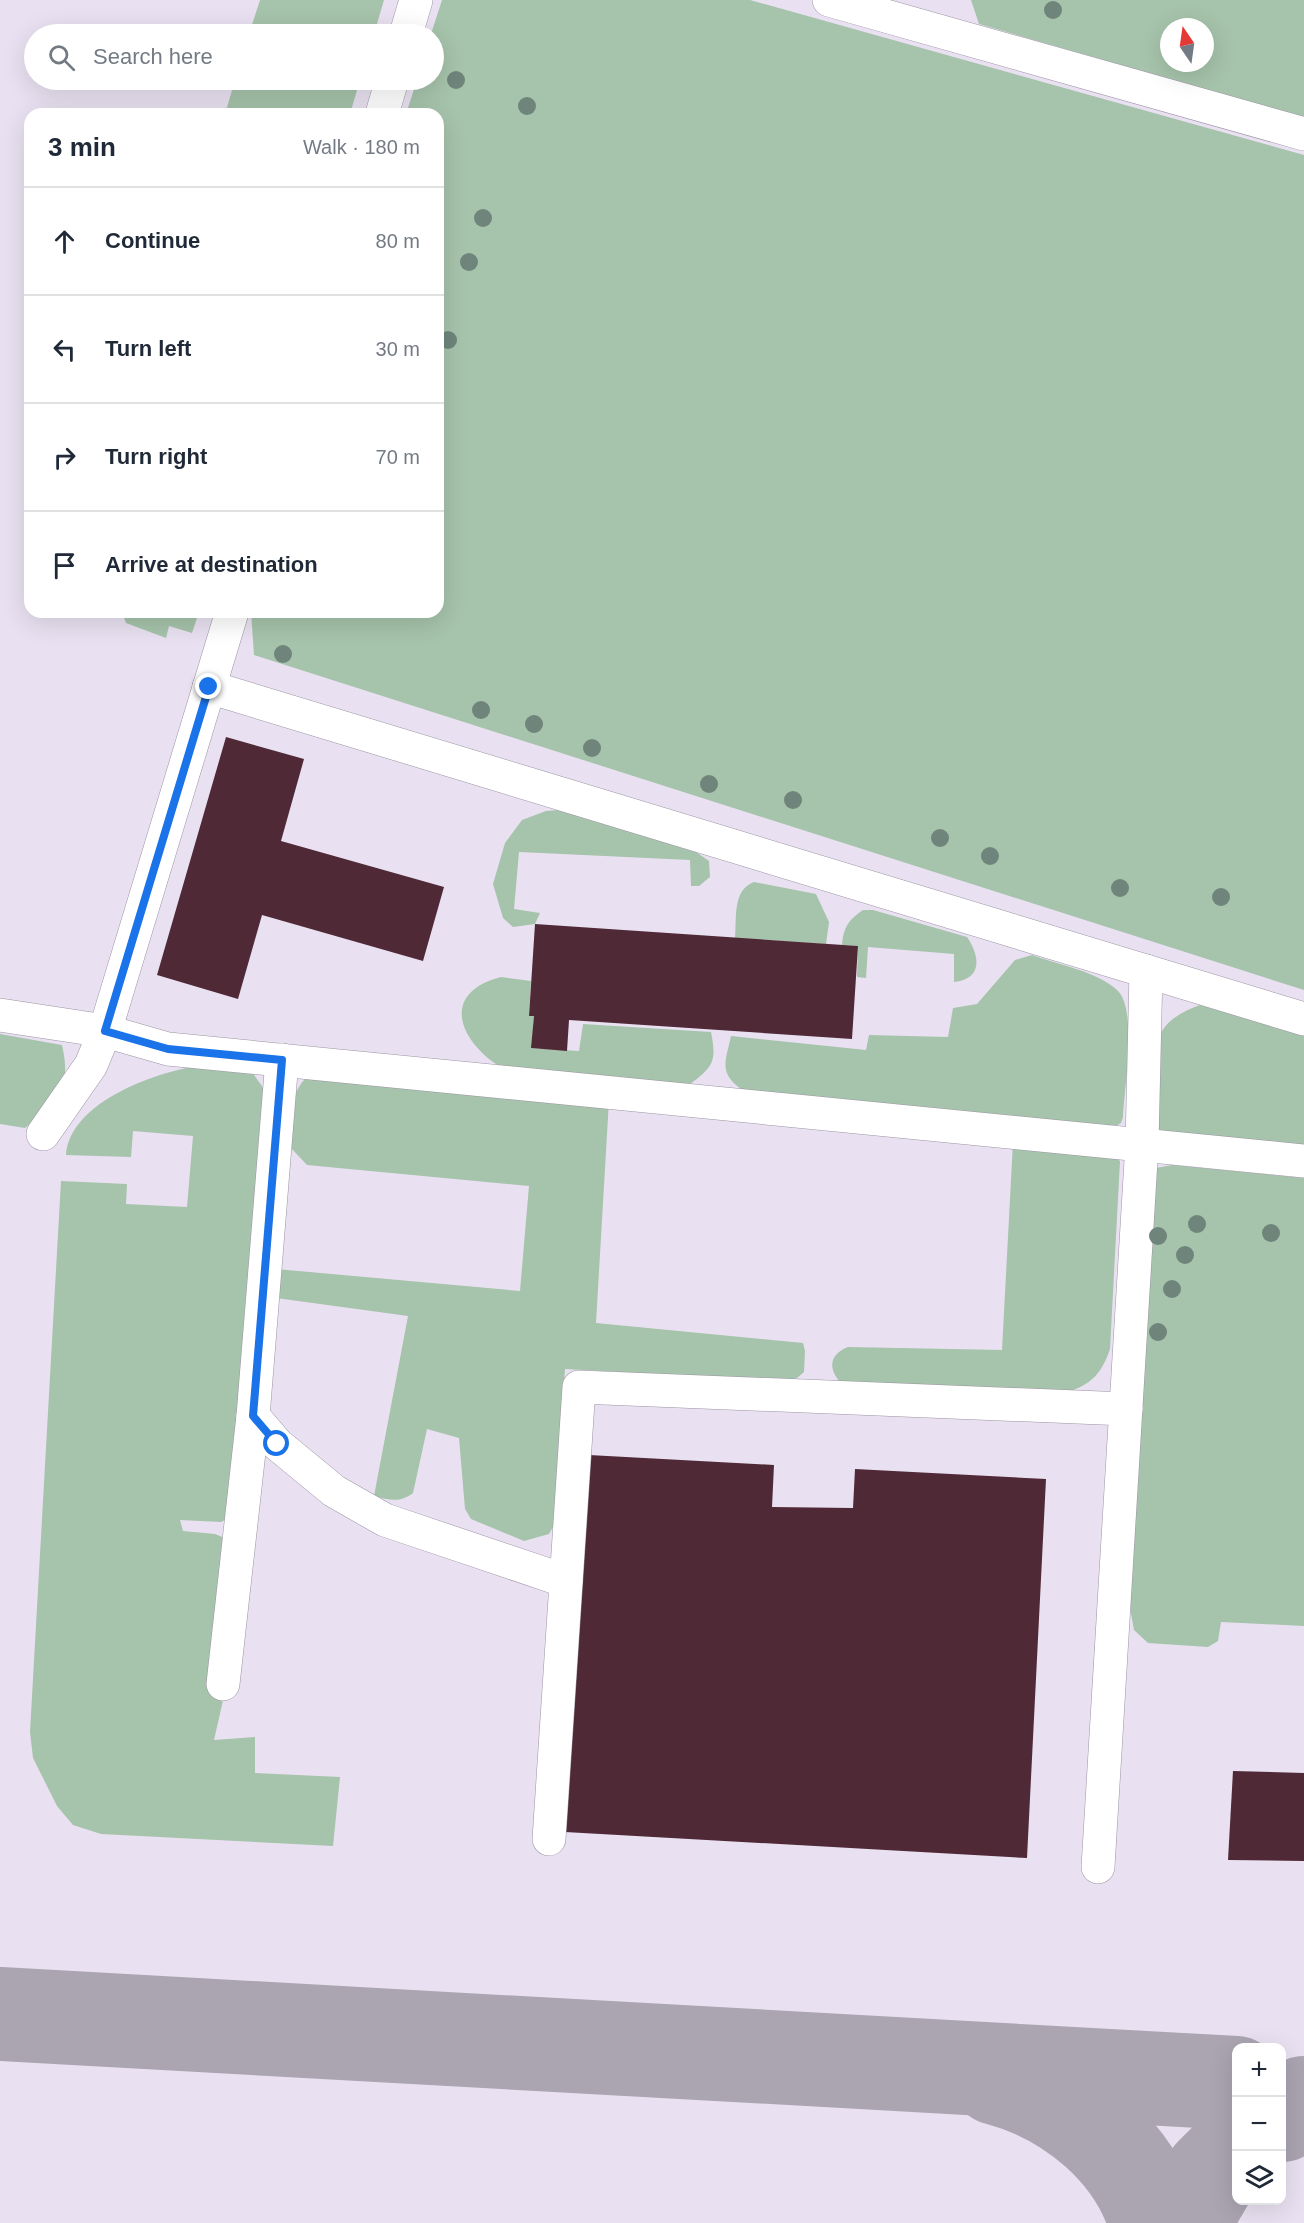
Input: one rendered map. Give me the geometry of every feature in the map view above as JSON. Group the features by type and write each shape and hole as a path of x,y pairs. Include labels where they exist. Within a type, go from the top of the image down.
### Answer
{"lane":[{"path":"409,24 416,0"},
{"path":"829,0 1304,134"},
{"path":"384,108 389,90"},
{"path":"43,1134 92,1065 105,1031 230,618"},
{"path":"209,687 1304,1019"},
{"path":"1098,1867 1142,1144 1146,971"},
{"path":"0,1015 105,1031 168,1049 1304,1161"},
{"path":"223,1684 253,1416 282,1060"},
{"path":"549,1839 579,1387 1126,1409"},
{"path":"253,1416 277,1444 334,1491 385,1520 566,1581"}],"green space":[{"path":"260,0 384,0 377,24 252,24"},
{"path":"442,0 750,0 1304,155 1304,990 254,655 251,618 444,618 444,108 408,108 414,90 444,90 444,24 434,24"},
{"path":"971,0 1304,0 1304,118 979,24"},
{"path":"232,90 357,90 352,108 227,108"},
{"path":"124,618 197,618 192,633 169,626 166,638 126,623"},
{"path":"559,810 696,852 709,861 710,877 699,886 691,886 690,860 519,852 514,909 540,913 535,924 513,927 503,918 493,884 505,843 522,820 546,811"},
{"path":"754,882 816,894 829,922 826,944 735,938 739,898 742,891"},
{"path":"863,910 873,910 967,937 975,952 974,971 963,980 954,982 954,954 868,947 866,978 857,977 858,946 842,945 848,924"},
{"path":"1032,955 1099,978 1117,990 1123,1000 1128,1031 1127,1070 1123,1117 1121,1123 1114,1127 741,1089 726,1072 731,1036 866,1050 869,1035 948,1037 953,1008 977,1004 1015,960"},
{"path":"501,977 531,981 529,1015 534,1016 532,1048 579,1051 583,1024 711,1032 713,1057 711,1063 689,1085 502,1068 475,1045 466,1032 462,1019 463,1006 469,994 481,984"},
{"path":"1200,1005 1304,1035 1304,1153 1157,1137 1156,1066 1159,1040 1162,1031 1174,1018"},
{"path":"0,1034 62,1045 65,1073 60,1092 54,1101 25,1128 0,1124"},
{"path":"205,1065 251,1071 262,1086 274,1111 231,1517 221,1522 180,1520 183,1531 215,1534 227,1539 224,1696 214,1740 255,1737 255,1773 340,1777 333,1846 101,1834 73,1825 57,1806 33,1758 30,1732 61,1181 127,1184 126,1204 187,1207 193,1136 133,1131 131,1157 66,1155 71,1136 83,1119 100,1104 142,1081"},
{"path":"308,1076 609,1100 596,1323 803,1343 804,1372 797,1378 787,1381 565,1369 553,1527 549,1534 524,1541 471,1519 465,1509 459,1438 427,1429 413,1493 399,1499 374,1496 408,1316 276,1298 276,1269 520,1291 529,1186 307,1165 291,1148 291,1128 294,1100 301,1083"},
{"path":"1013,1142 1114,1155 1120,1161 1110,1349 1099,1371 1083,1386 1067,1392 841,1383 834,1372 832,1362 837,1353 848,1347 1002,1350"},
{"path":"1172,1165 1304,1178 1304,1626 1221,1622 1218,1641 1208,1647 1148,1643 1134,1630 1130,1608 1151,1176 1156,1168"}],"building":[{"path":"226,737 304,759 281,841 444,887 423,961 262,915 238,999 157,975"},
{"path":"535,924 858,946 852,1039 569,1020 567,1051 531,1048 534,1016 529,1016"},
{"path":"589,1455 774,1465 772,1507 853,1508 855,1469 1046,1479 1027,1858 565,1832"},
{"path":"1233,1771 1304,1773 1304,1861 1228,1860"}],"taxiway":[{"path":"0,2014 1232,2083"},
{"path":"997,2078 1049,2099 1073,2113 1096,2131 1115,2150 1132,2173 1146,2197 1156,2223"},
{"path":"1286,2113 1304,2103"},
{"path":"1183,2223 1211,2175 1235,2151"}],"route":[{"path":"209,687 105,1031 168,1049 282,1060 253,1416 277,1444"}]}
